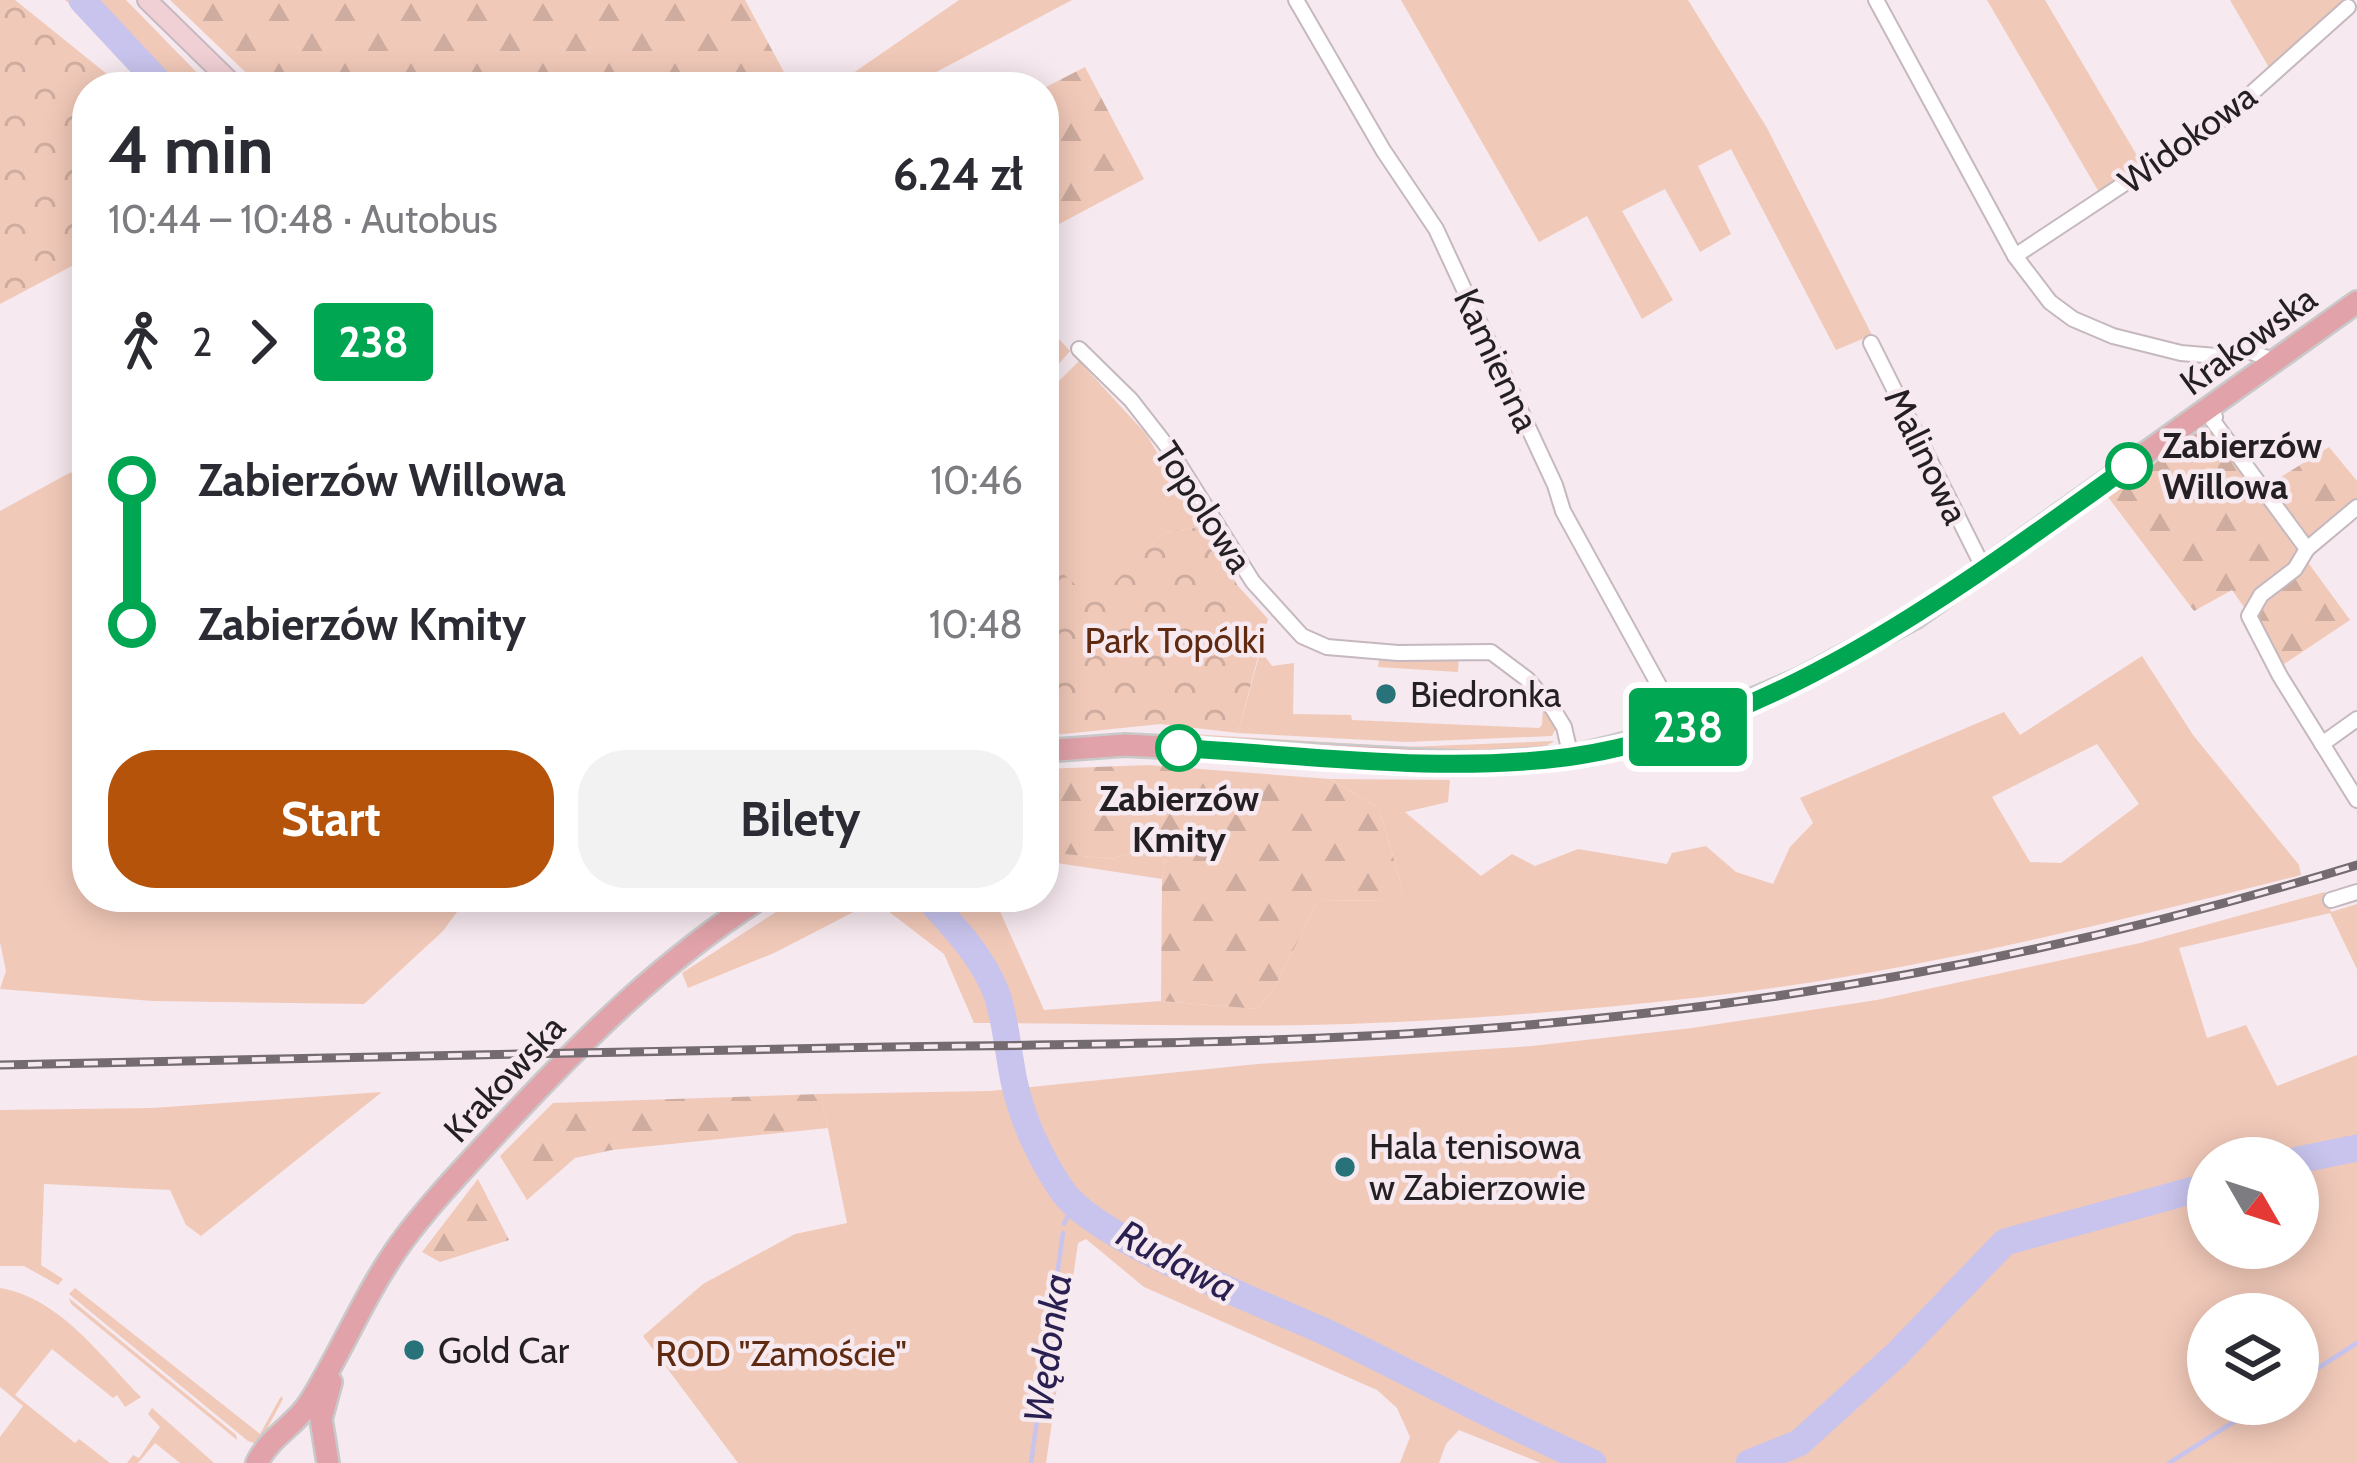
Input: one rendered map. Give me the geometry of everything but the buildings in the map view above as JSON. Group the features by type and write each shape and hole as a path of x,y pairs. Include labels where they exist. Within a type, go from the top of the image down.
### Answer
{"main road":[{"path":"147,0 221,72"},
{"name":"Krakowska","path":"1059,750 1125,745 1474,763 1571,757 1683,729 1845,657 1916,617 2357,302"},
{"name":"Krakowska","path":"257,1463 265,1448 300,1418 400,1244 469,1163 601,1022 675,957 738,912"},
{"name":"Krakowska","path":"326,1453 321,1419 342,1348"},
{"path":"290,1428 308,1430 326,1453"}],"street":[{"name":"Kamienna","path":"1295,0 1383,150 1436,229 1563,511 1683,729"},
{"path":"1876,0 2015,256 2050,302 2099,332 2181,353 2216,356 2245,350 2265,357 2270,364"},
{"name":"Widokowa","path":"2015,256 2225,117 2348,7"},
{"name":"Malinowa","path":"1871,343 1984,569"},
{"name":"Topolowa","path":"1078,349 1131,400 1170,450 1252,582 1302,636 1327,647 1398,653 1479,650 1498,656 1553,709 1564,727 1571,757"},
{"path":"2209,408 2213,421 2307,549"},
{"path":"2357,507 2307,549 2295,569 2261,595 2249,616 2357,800"},
{"path":"2322,745 2357,719"},
{"path":"2331,900 2357,892"}],"green space":[{"path":"0,0 15,0 104,72 72,72 72,266 0,304"},
{"path":"65,0 126,0 196,72 140,72"},
{"path":"170,0 745,0 784,72 245,72"},
{"path":"959,0 1072,0 936,72 855,72"},
{"path":"1401,0 1688,0 1767,128 1872,335 1836,350 1731,149 1698,166 1731,234 1700,252 1665,189 1622,211 1673,300 1642,319 1587,216 1539,242"},
{"path":"1987,0 2045,0 2140,168 2100,194"},
{"path":"2230,0 2346,0 2346,2 2271,71"},
{"path":"1085,67 1144,179 1059,224 1059,80"},
{"path":"1059,339 1070,351 1059,364"},
{"path":"1079,361 1146,434 1202,527 1165,532 1095,603 1059,571 1059,381"},
{"path":"2213,421 2260,490 2329,447 2357,481 2357,499 2296,546 2350,620 2284,664 2232,590 2194,611 2108,497"},
{"path":"71,472 72,912 457,912 443,931 364,1004 153,1001 0,989 6,971 0,942 0,511"},
{"name":"Park Topólki","path":"1202,527 1238,586 1268,619 1238,733 1161,724 1059,734 1059,570 1095,602 1165,532"},
{"path":"1264,655 1272,666 1294,663 1293,714 1539,728 1543,708 1556,728 1552,736 1406,742 1238,733 1259,656"},
{"path":"1459,655 1458,672 1378,667 1379,660"},
{"path":"2142,656 2193,735 2299,865 2301,875 2078,930 1779,987 1570,1010 1348,1024 974,1023 944,954 889,912 1000,912 1044,1010 1161,1001 1257,1009 1275,987 1318,900 1387,901 1403,891 1379,808 1330,779 1450,780 1448,802 1405,812 1481,876 1512,854 1535,866 1578,849 1667,864 1672,853 1706,846 1736,872 1773,884 1790,847 1813,823 1800,798 2004,712 2020,735","holes":["2097,744 2139,804 2061,863 2030,862 1992,797"]},
{"path":"1191,734 1406,747 1554,741 1532,749 1440,753"},
{"path":"1148,765 1330,779 1379,808 1403,891 1388,901 1318,900 1275,987 1257,1009 1161,1001 1162,843 1112,859 1059,854 1059,768"},
{"path":"1162,843 1162,879 1059,863 1059,854 1112,859"},
{"name":"ROD \"Zamoście\"","path":"2325,892 2331,912 2357,904 2357,969 2330,913 2179,948 2207,1038 2246,1025 2277,1086 2357,1055 2357,1463 1541,1463 1459,1430 1446,1444 1439,1463 1400,1463 1410,1437 1397,1408 1377,1390 1144,1287 1086,1239 1078,1243 1046,1463 738,1463 643,1336 703,1284 795,1234 847,1223 821,1094 990,1091 1258,1064 1532,1046 1877,1000 2140,943"},
{"path":"776,912 854,912 774,953 688,988 682,973"},
{"path":"382,1092 201,1236 186,1225 170,1190 44,1184 41,1265 63,1279 58,1285 24,1266 0,1266 0,1110 152,1108"},
{"path":"821,1094 828,1128 575,1158 527,1200 500,1156 553,1103"},
{"path":"478,1179 509,1240 440,1262 422,1252"},
{"path":"0,1288 42,1303 60,1316 141,1397 125,1407 117,1395 113,1398 52,1349 15,1395 75,1443 79,1439 110,1463 0,1463 0,1437 23,1406 0,1387"},
{"path":"75,1288 260,1434 281,1396 262,1438 257,1444 248,1441 69,1294"},
{"path":"69,1298 236,1435 237,1440 71,1304"},
{"path":"152,1408 214,1463 180,1463 155,1443 138,1463 127,1463 133,1455 139,1458 160,1427 148,1414"}],"waterway":[{"name":"Rudawa","path":"82,0 149,72"},
{"name":"Rudawa","path":"940,912 990,979 1027,1123 1053,1177 1080,1209 1186,1271 1332,1335 1593,1463"},
{"name":"Rudawa","path":"2319,1156 2357,1148"},
{"name":"Rudawa","path":"1749,1463 1799,1443 1897,1354 2005,1242 2187,1192"},
{"name":"Wędonka","path":"1064,1224 1074,1203"},
{"name":"Wędonka","path":"1031,1463 1063,1233"},
{"path":"2319,1367 2357,1343"},
{"path":"2169,1463 2229,1425"}],"railway":[{"path":"0,1065 1187,1042 1539,1024 1746,1000 1952,966 2156,921 2357,865"}],"bus line":[{"name":"238","path":"1179,748 1474,763 1571,757 1654,738 1800,679 1916,617 2129,466"}],"place":[{"name":"Zabierzów Willowa","path":"2129,466"},
{"name":"Biedronka","path":"1386,694"},
{"name":"Zabierzów Kmity","path":"1179,748"},
{"name":"Hala tenisowa w Zabierzowie","path":"1345,1167"},
{"name":"Gold Car","path":"414,1350"}]}
